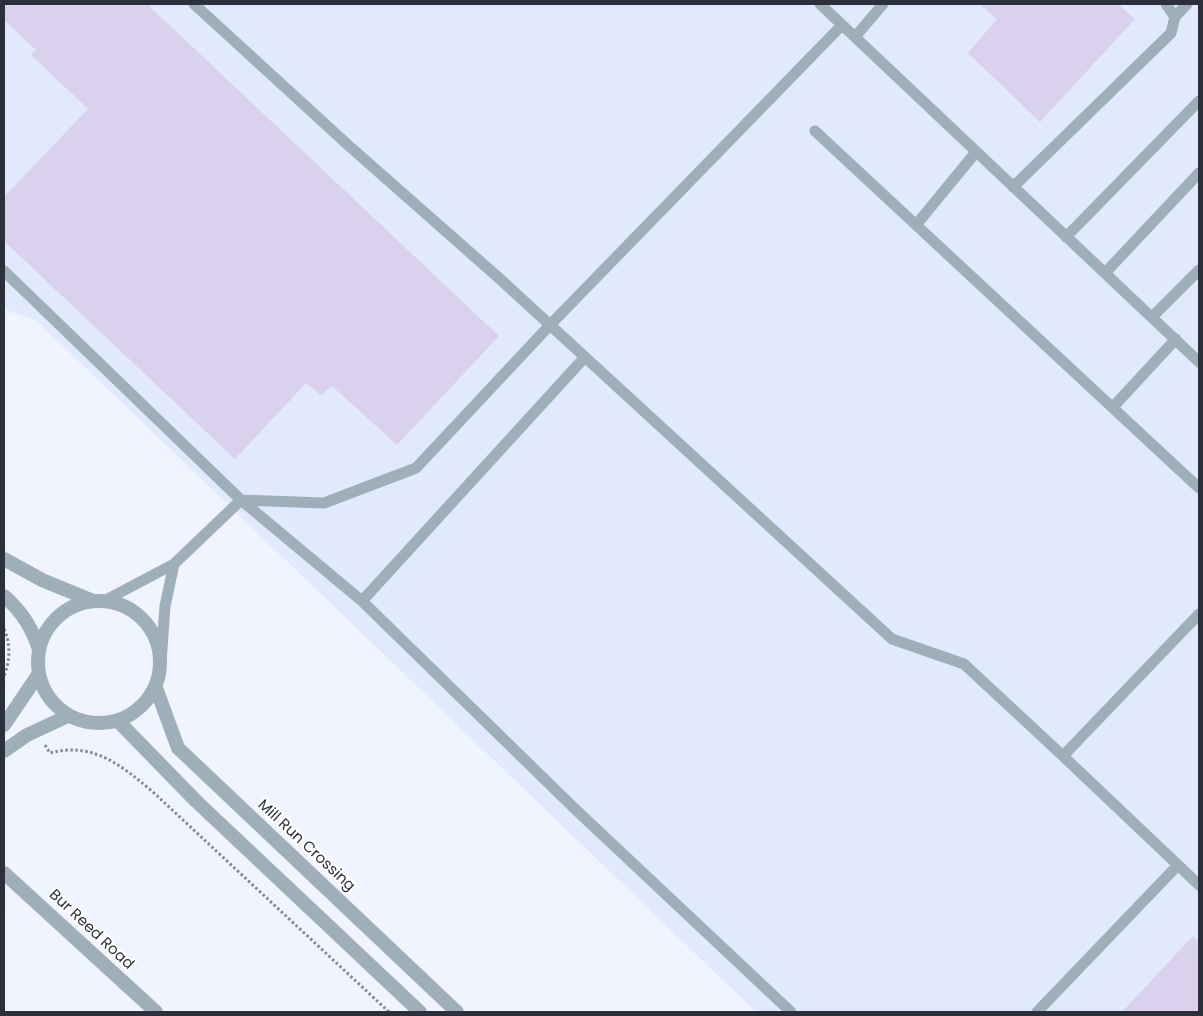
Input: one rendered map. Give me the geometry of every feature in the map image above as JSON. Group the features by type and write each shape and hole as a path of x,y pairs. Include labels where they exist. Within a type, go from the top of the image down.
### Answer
{"street":[{"path":"4,559 42,580 98,601 118,604 141,617 156,637 161,663 156,688 140,709 118,721 93,724 68,716 49,699 38,675 39,649 49,626 68,609 98,601"},
{"path":"4,596 20,610 30,625 39,649"},
{"path":"4,725 38,675"},
{"name":"Mill Run Crossing","path":"156,688 178,748 457,1012"},
{"path":"4,751 35,731 68,716"},
{"path":"118,721 196,801 420,1012"},
{"name":"Bur Reed Road","path":"4,873 156,1012"}],"lane":[{"path":"194,4 550,325 892,639 964,664 1199,885"},
{"path":"820,4 1199,362"},
{"path":"855,37 883,4"},
{"path":"1166,4 1175,17"},
{"path":"1013,187 1171,33 1175,17 1187,4"},
{"path":"98,601 174,564 241,500 324,503 416,468 550,325 842,25"},
{"path":"1066,236 1199,101"},
{"path":"815,131 1199,488"},
{"path":"916,225 976,152"},
{"path":"1106,273 1199,173"},
{"path":"1152,317 1199,270"},
{"path":"4,272 241,500 362,601 574,808 791,1012"},
{"path":"1113,407 1176,339"},
{"path":"362,601 585,357"},
{"path":"161,663 164,606 174,564"},
{"path":"1063,756 1199,614"},
{"path":"1037,1012 1178,865"}],"path":[{"path":"4,629 8,638 8,664 4,676"},
{"path":"35,731 50,753 67,749 92,753 123,766 389,1012"}],"shaded area":[{"path":"4,4 1199,4 1199,1012 756,1012 37,321 4,309"}],"building":[{"path":"4,4 147,4 499,336 397,445 332,386 321,395 306,383 235,459 4,241 4,197 88,109 31,55 36,50 4,20"},
{"path":"979,4 1118,4 1135,19 1040,122 968,53 997,19"},
{"path":"1193,936 1199,942 1199,1012 1122,1012"}]}
